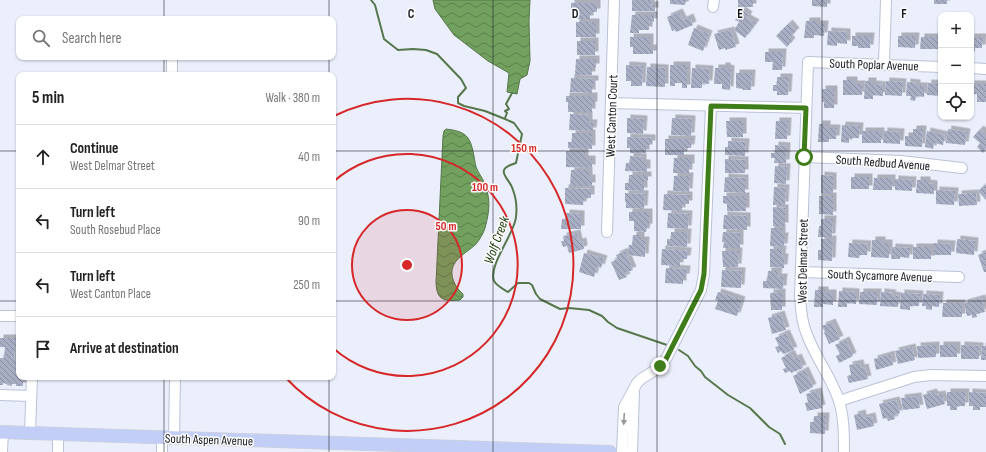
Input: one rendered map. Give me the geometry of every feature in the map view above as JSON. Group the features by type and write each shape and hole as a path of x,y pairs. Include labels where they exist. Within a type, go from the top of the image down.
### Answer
{"main road":[{"name":"South Aspen Avenue","path":"1,432 168,438 348,448 610,452"}],"street":[{"name":"West Canton Court","path":"607,232 614,0"},
{"path":"884,64 886,0"},
{"path":"172,60 172,72"},
{"name":"South Poplar Avenue","path":"808,62 938,67"},
{"name":"West Delmar Street","path":"808,62 800,296 805,330 839,401 843,422 844,452"},
{"path":"974,68 986,69"},
{"path":"611,103 806,108"},
{"path":"622,452 624,407 634,388 641,379 660,366 666,359 701,290 704,274 711,106"},
{"name":"South Redbud Avenue","path":"804,157 901,161 962,168"},
{"name":"South Sycamore Avenue","path":"801,272 959,277"},
{"path":"0,316 16,316"},
{"path":"839,401 914,377 937,374 986,376"},
{"path":"30,433 32,380"},
{"path":"162,452 168,438 175,380"},
{"path":"632,452 634,388"},
{"path":"0,395 31,396"},
{"path":"1,432 2,452"},
{"path":"58,434 58,452"}],"water":[{"path":"433,0 530,0 530,61 527,75 520,79 517,94 507,92 509,73 488,61 454,35 435,9"},
{"path":"446,129 461,132 470,141 476,167 486,186 489,204 485,228 479,241 455,262 453,266 452,277 454,283 463,294 463,297 460,300 442,299 438,293 436,283 443,136"}],"building":[{"path":"632,0 652,0 651,5 655,5 655,11 632,11"},
{"path":"670,0 686,0 685,5 670,4"},
{"path":"738,0 753,0 753,7 738,7"},
{"path":"812,0 827,0 827,7 812,6"},
{"path":"934,0 947,0 947,4 934,4"},
{"path":"571,3 597,3 597,12 590,12 590,19 571,19"},
{"path":"742,10 749,15 747,18 756,23 745,38 734,30 739,22 735,20"},
{"path":"679,12 683,20 690,17 693,25 676,32 675,30 672,31 667,17"},
{"path":"632,15 654,15 654,22 649,21 649,30 639,30 639,33 630,33"},
{"path":"806,21 817,21 817,24 825,24 824,36 814,35 814,38 804,38"},
{"path":"576,22 596,22 596,37 576,37"},
{"path":"789,23 796,31 789,38 792,41 787,47 776,36"},
{"path":"694,28 709,34 703,51 688,45"},
{"path":"731,30 736,47 719,50 714,34"},
{"path":"828,31 847,32 847,44 837,43 837,46 827,45"},
{"path":"852,36 871,36 870,48 858,48 858,46 852,46"},
{"path":"898,36 916,36 915,48 898,47"},
{"path":"630,37 650,37 650,48 653,48 653,54 633,54 633,47 630,47"},
{"path":"921,37 938,37 938,49 920,49"},
{"path":"974,37 983,37 982,48 975,48 975,51"},
{"path":"577,41 595,41 595,55 577,55"},
{"path":"765,52 783,52 782,70 772,70 773,62 765,62"},
{"path":"576,59 596,59 596,67 592,67 592,75 575,75"},
{"path":"626,65 643,66 642,86 631,86 631,81 626,81"},
{"path":"670,65 687,65 687,88 682,88 682,83 675,83 675,86 670,86"},
{"path":"722,66 727,66 727,68 731,69 730,90 722,89 722,84 714,84 715,68 722,68"},
{"path":"647,67 665,68 665,87 646,86"},
{"path":"692,68 710,69 709,84 702,83 702,88 691,88"},
{"path":"736,73 752,73 751,90 736,88"},
{"path":"777,77 789,77 788,95 777,95 777,91 773,91 773,85 777,85"},
{"path":"571,78 595,79 595,84 592,84 592,93 570,92"},
{"path":"843,80 854,80 854,84 862,84 862,95 843,95"},
{"path":"865,81 873,81 873,84 883,85 883,96 873,95 873,99 864,99"},
{"path":"886,81 903,82 902,96 885,95"},
{"path":"907,82 917,83 917,86 925,86 924,97 916,96 915,101 910,100 911,96 906,96"},
{"path":"928,83 938,84 938,96 927,95"},
{"path":"974,84 986,84 986,102 977,102 977,94 974,94"},
{"path":"822,89 834,89 834,108 824,108 824,102 822,102"},
{"path":"566,96 594,96 592,112 568,112 568,102 566,102"},
{"path":"570,114 589,115 589,123 594,123 593,131 569,130"},
{"path":"627,118 644,119 643,134 627,133"},
{"path":"672,118 692,119 691,136 671,135"},
{"path":"726,121 743,121 743,137 727,137"},
{"path":"776,121 788,121 787,139 775,139"},
{"path":"819,124 827,124 827,128 837,128 836,139 829,139 829,142 818,142"},
{"path":"842,125 860,126 859,138 849,138 849,143 841,142"},
{"path":"913,129 923,129 922,147 905,146 905,136 913,136"},
{"path":"948,129 967,132 965,145 946,143"},
{"path":"980,129 986,134 986,149 983,153 977,147 980,143 973,137"},
{"path":"862,131 881,131 881,143 862,143"},
{"path":"884,131 901,132 900,144 883,143"},
{"path":"927,131 945,135 943,145 934,143 933,149 925,147"},
{"path":"572,133 592,133 592,149 568,148 568,142 572,142"},
{"path":"627,137 652,138 652,144 649,144 649,148 646,148 646,153 630,153 630,148 627,148"},
{"path":"665,139 692,139 691,148 684,148 684,155 665,155"},
{"path":"728,141 746,142 745,156 725,155 725,147 728,147"},
{"path":"775,145 787,146 786,163 774,163 775,158 771,158 771,153 775,153"},
{"path":"566,151 585,151 585,159 592,159 592,168 566,167"},
{"path":"630,156 643,157 643,163 647,163 647,172 625,171 626,163 630,163"},
{"path":"674,158 691,158 689,173 673,173"},
{"path":"725,159 745,160 745,173 725,173"},
{"path":"775,166 787,167 786,184 774,183"},
{"path":"571,170 589,170 589,178 592,178 592,186 570,186"},
{"path":"629,175 648,175 648,180 644,180 644,191 625,190 625,183 629,183"},
{"path":"821,175 833,176 833,193 821,193"},
{"path":"674,176 690,176 689,192 673,191"},
{"path":"725,177 745,178 745,193 724,192"},
{"path":"851,177 869,177 869,189 851,189"},
{"path":"874,178 892,178 892,190 873,190"},
{"path":"895,179 913,180 912,191 895,190"},
{"path":"917,180 927,180 927,183 934,184 934,194 916,193"},
{"path":"986,184 986,200 978,191"},
{"path":"774,187 786,188 785,205 773,205"},
{"path":"565,188 591,189 591,198 584,198 583,205 565,204"},
{"path":"936,190 955,191 954,205 936,204"},
{"path":"625,193 645,194 644,209 626,208"},
{"path":"976,193 977,205 959,206 958,194"},
{"path":"664,194 689,195 689,204 682,204 682,211 663,210"},
{"path":"723,196 746,196 746,211 727,211 727,204 723,203"},
{"path":"819,196 833,196 833,215 819,214"},
{"path":"773,207 785,208 785,226 773,226"},
{"path":"629,212 649,212 649,227 647,227 646,232 634,231 634,221 629,221"},
{"path":"566,213 581,214 581,229 561,229 562,219 566,219"},
{"path":"668,213 689,214 688,229 667,228"},
{"path":"724,215 747,216 747,230 723,229"},
{"path":"821,219 833,219 832,237 818,237"},
{"path":"771,228 782,228 782,236 785,236 784,247 770,246"},
{"path":"671,232 688,232 687,247 667,246 667,239 671,239"},
{"path":"723,232 740,233 740,248 723,248"},
{"path":"577,233 579,242 583,241 584,249 569,253 567,246 563,247 561,241 564,241 563,236"},
{"path":"633,235 641,235 641,240 646,240 645,257 628,255 629,245 632,245"},
{"path":"821,239 833,239 832,261 818,260 818,250 821,250"},
{"path":"957,239 975,241 974,255 956,253"},
{"path":"872,240 882,240 882,243 889,243 889,258 871,257"},
{"path":"849,243 868,244 867,255 860,255 859,258 848,257"},
{"path":"934,243 952,244 951,255 934,255"},
{"path":"892,247 910,248 909,258 900,257 900,259 891,259"},
{"path":"913,247 931,247 931,259 913,259"},
{"path":"662,249 688,251 687,259 680,259 680,266 661,265"},
{"path":"770,249 783,249 782,257 785,257 784,268 770,267"},
{"path":"625,251 633,270 625,273 627,277 619,280 611,262 618,259 616,255"},
{"path":"722,251 739,251 738,267 723,267"},
{"path":"986,252 986,272 984,272 978,255"},
{"path":"584,253 604,259 601,268 597,266 594,277 579,272"},
{"path":"666,268 687,269 686,277 683,277 683,284 665,283"},
{"path":"722,270 742,271 741,288 721,287"},
{"path":"768,271 779,271 778,277 784,277 783,289 763,288 763,281 767,281"},
{"path":"815,290 825,290 825,293 833,293 833,305 823,304 823,307 814,307"},
{"path":"839,291 856,292 856,304 847,303 847,307 838,307"},
{"path":"718,292 742,300 737,316 715,309 718,301 715,300"},
{"path":"782,292 782,310 771,310 770,293"},
{"path":"860,292 878,292 877,305 859,304"},
{"path":"881,292 893,293 892,295 899,296 898,307 880,306"},
{"path":"901,293 920,294 919,306 910,306 910,310 900,309"},
{"path":"923,294 940,295 939,307 932,306 932,310 926,309 926,306 922,306"},
{"path":"982,298 985,312 976,314 977,317 972,318 972,315 967,316 964,303"},
{"path":"943,303 962,303 962,317 942,317"},
{"path":"781,314 786,330 772,334 768,318"},
{"path":"832,322 840,339 829,344 822,326"},
{"path":"786,333 794,350 783,354 781,351 778,353 775,347 779,346 775,338"},
{"path":"0,338 16,338 14,359 16,359 16,380 23,380 23,386 16,386 16,384 12,384 12,386 3,383 3,385 0,385 0,358 4,358 5,347 0,347"},
{"path":"846,340 853,356 839,363 836,356 840,354 835,345"},
{"path":"936,345 936,357 918,358 917,346"},
{"path":"940,345 957,345 957,357 940,357"},
{"path":"961,345 980,346 979,359 961,359"},
{"path":"982,346 986,346 986,360 981,360"},
{"path":"912,347 915,360 898,364 895,351"},
{"path":"791,353 794,359 798,357 803,368 791,373 790,371 785,373 783,369 786,368 781,358"},
{"path":"891,354 893,365 876,370 874,359"},
{"path":"860,363 861,368 865,367 868,379 849,383 847,376 851,375 849,365"},
{"path":"805,370 813,387 800,394 793,376"},
{"path":"818,391 822,408 807,411 805,403 808,402 806,394"},
{"path":"933,392 935,395 942,394 945,404 927,409 923,395"},
{"path":"947,392 966,392 965,406 957,406 957,410 950,410 950,406 947,406"},
{"path":"969,392 986,393 986,407 980,407 980,410 973,410 973,406 969,406"},
{"path":"918,396 920,408 903,410 901,398"},
{"path":"896,400 900,413 894,415 895,419 888,421 887,418 883,419 879,404"},
{"path":"862,413 863,418 872,416 874,426 857,430 854,415"},
{"path":"814,416 826,416 825,434 810,433 810,422 814,422"}],"waterway":[{"name":"Wolf Creek","path":"371,0 375,5 384,39 398,50 426,50 437,54 461,79 466,88 458,97 458,103 485,111 514,123 522,134 516,163 505,168 504,171 504,175 514,193 516,214 515,224 495,266 493,274 495,283 508,292 518,283 529,283 532,285 540,299 560,309 569,308 589,310 602,316 617,328 667,345"},
{"path":"505,118 507,113 505,111 509,109 506,104 512,93"},
{"path":"679,350 688,356 705,377 728,395 750,408 769,427 780,434 785,444"}],"route":[{"path":"660,366 666,359 701,290 704,274 711,106 806,108 804,157"}]}
